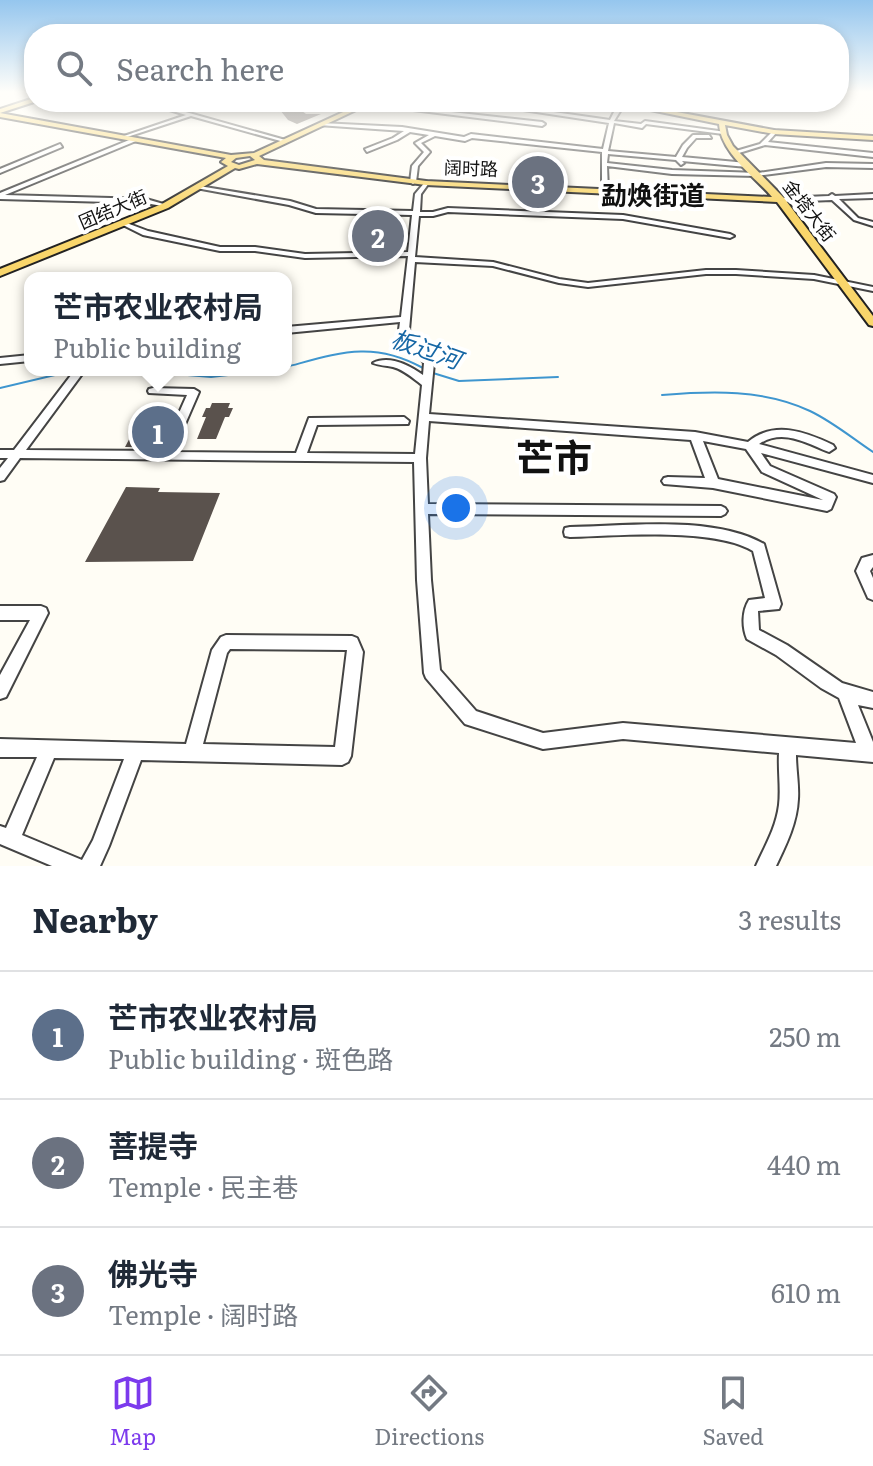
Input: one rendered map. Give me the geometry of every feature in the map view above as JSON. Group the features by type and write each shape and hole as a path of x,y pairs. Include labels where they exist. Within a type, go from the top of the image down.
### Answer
{"main road":[{"path":"101,133 232,162 258,158 303,133"},
{"name":"金塔大街","path":"728,133 873,314"},
{"name":"金塔大街","path":"729,133 747,165 759,174"},
{"path":"797,133 873,138"},
{"name":"阔时路","path":"258,158 413,182 783,200"},
{"name":"团结大街","path":"0,273 165,206 199,188 232,162"},
{"name":"金塔大街","path":"849,285 873,323"}],"street":[{"path":"122,138 135,133"},
{"path":"259,133 286,141"},
{"path":"367,150 404,133"},
{"path":"413,182 415,166 427,152 419,141 438,133"},
{"path":"441,133 465,139 471,136 534,140 605,151 747,165"},
{"path":"605,190 602,173 609,133"},
{"path":"678,159 682,148 695,136 711,138 711,133"},
{"path":"764,143 773,133"},
{"path":"0,196 134,140"},
{"path":"739,151 764,143 873,155"},
{"path":"1,171 60,146"},
{"path":"678,159 688,172"},
{"path":"605,164 635,166 636,170 759,174 826,165 873,166"},
{"path":"1,171 38,179"},
{"path":"426,183 418,194 415,213 404,330 429,363 420,458 432,673 471,718 543,741 623,731 871,753 846,696"},
{"path":"199,188 290,203 316,211 415,213 448,210 623,217 730,236"},
{"path":"0,196 146,201 165,206"},
{"path":"832,196 856,219 873,224"},
{"name":"阔时路","path":"783,200 873,196"},
{"path":"124,224 146,233 220,249 255,249 305,256 411,256 493,264 588,285 721,272 814,277 873,289"},
{"path":"292,329 404,319"},
{"path":"0,361 24,359"},
{"path":"378,363 390,362 410,369 427,382"},
{"path":"0,477 76,376"},
{"path":"153,391 194,392 166,455"},
{"path":"423,417 695,436 750,446 873,479"},
{"path":"300,457 313,421 404,421"},
{"path":"750,446 763,436 796,433 829,448"},
{"path":"695,436 713,483"},
{"path":"668,481 713,483 830,504 830,497 766,469 750,446"},
{"path":"0,454 420,458"},
{"path":"421,509 721,511"},
{"path":"626,509 633,532"},
{"path":"570,532 712,532 752,541 759,548 774,604 754,605 751,610 752,634 783,651 846,696 873,700"},
{"path":"873,561 867,562 863,571 873,594"},
{"path":"0,613 41,613 0,691"},
{"path":"0,748 193,750 342,756 355,652 352,643 226,642 220,650 193,750"},
{"path":"766,866 778,842 789,797 786,766 788,745"},
{"path":"49,749 5,837 75,866"},
{"path":"89,866 100,846 136,750"}],"building":[{"path":"212,403 230,403 228,408 233,408 229,417 225,417 216,439 197,439 206,417 202,417"},
{"path":"142,415 175,416 161,447 125,447"},
{"path":"126,487 160,488 158,492 220,493 193,561 85,562"}],"waterway":[{"name":"板过河","path":"292,366 339,354 371,352 405,359 423,368"},
{"name":"板过河","path":"433,373 459,381 558,377"},
{"name":"板过河","path":"0,388 51,376"},
{"name":"板过河","path":"199,376 220,376"},
{"name":"板过河","path":"662,395 737,393 774,399 818,415 873,452"}],"place":[{"name":"佛光寺","path":"538,182"},
{"name":"菩提寺","path":"378,236"},
{"name":"芒市农业农村局","path":"158,432"}],"district":[{"name":"勐焕街道","path":"653,196"},
{"name":"芒市","path":"554,459"}]}
